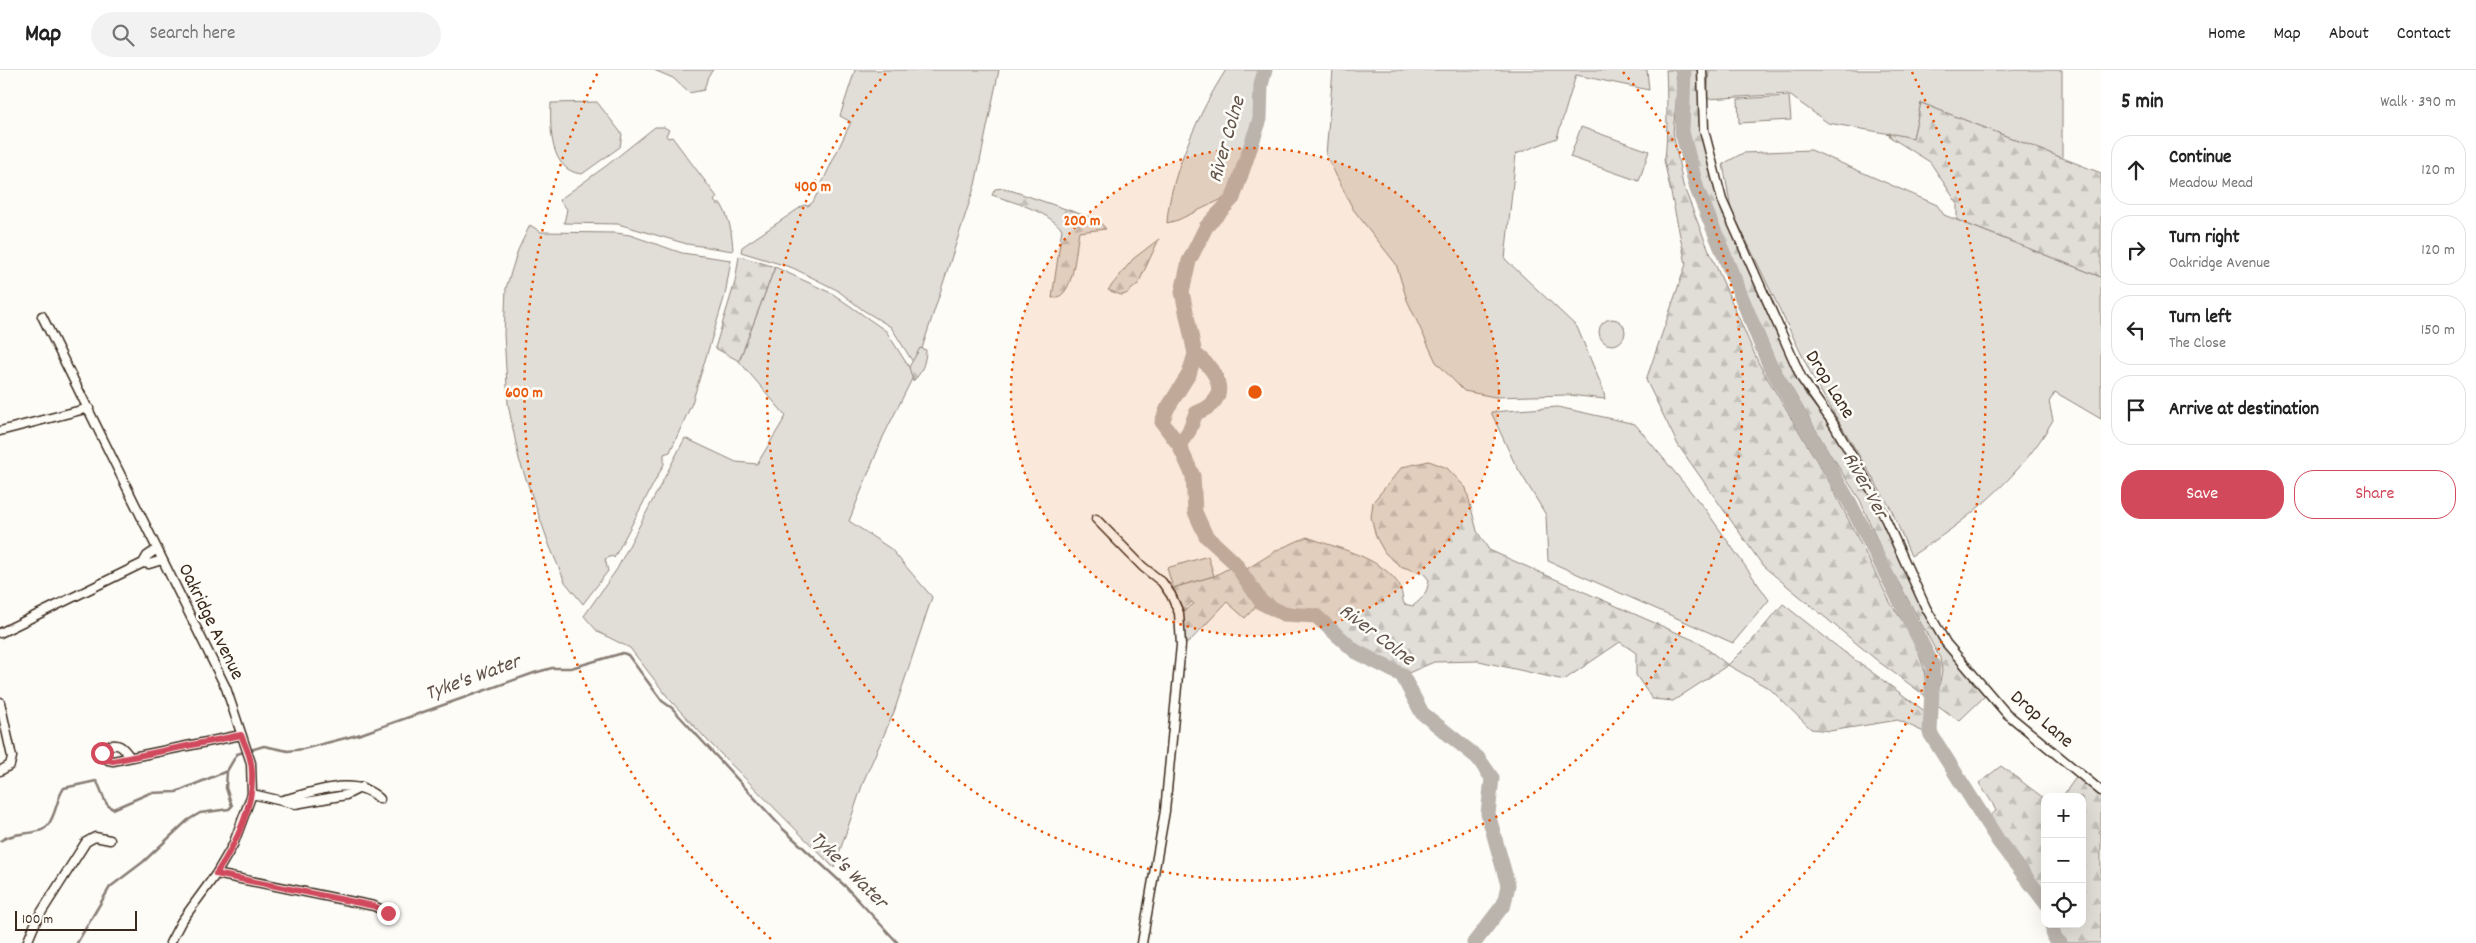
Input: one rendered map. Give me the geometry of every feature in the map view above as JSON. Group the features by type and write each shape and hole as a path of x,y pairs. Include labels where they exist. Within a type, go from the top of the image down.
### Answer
{"street":[{"name":"Drop Lane","path":"1702,70 1704,130 1722,200 1802,379 1834,423 1875,496 1926,608 1946,643 2006,714 2101,791"},
{"name":"Oakridge Avenue","path":"42,316 226,688 252,771 252,794 233,845 216,874 181,922 170,943"},
{"path":"0,431 88,408"},
{"path":"1096,518 1143,567 1162,582 1171,595 1179,621 1181,645 1165,811 1142,943"},
{"path":"0,633 143,563 147,556 157,549"},
{"path":"143,563 149,564 162,560"},
{"path":"0,702 12,757 10,765 0,771"},
{"path":"130,757 241,735"},
{"path":"252,794 282,800 340,787 362,787 380,799"},
{"path":"27,943 37,919 86,842 95,837 110,840"},
{"path":"216,874 374,906 388,913"}],"green space":[{"path":"654,70 713,70 708,76 704,90 689,93 673,78"},
{"path":"855,70 999,70 975,185 916,367 891,327 863,310 837,290 793,268 741,252 742,247 804,205 808,206 813,202 851,122 840,116"},
{"path":"1226,70 1263,70 1259,90 1258,117 1233,194 1178,220 1167,223 1174,185 1188,143 1207,103"},
{"path":"1333,70 1647,70 1649,90 1576,75 1557,138 1516,154 1505,259 1577,327 1603,389 1605,399 1569,395 1495,397 1464,391 1436,362 1407,300 1396,264 1353,209 1326,155"},
{"path":"1666,70 1676,70 1677,93 1673,132 1683,185 1705,241 1759,364 1831,485 1891,604 1913,637 1924,668 1927,697 1879,662 1763,566 1678,445 1646,380 1686,264 1664,160 1667,132"},
{"path":"1686,70 1700,70 1702,131 1711,171 1722,206 1743,248 1771,321 1806,395 1832,428 1884,520 1916,597 1941,641 1985,696 1959,721 1936,704 1942,671 1940,658 1884,556 1860,500 1830,454 1775,360 1717,229 1692,165 1686,134"},
{"path":"1709,70 2062,70 2062,158 1921,103 1913,138 1828,123 1788,94 1707,99"},
{"path":"1789,96 1791,120 1739,123 1738,99"},
{"path":"597,102 622,134 620,147 582,174 571,171 557,157 552,135 551,103"},
{"path":"1921,103 2101,173 2101,277 1957,220 1957,203 1930,162 1890,137 1889,133 1913,138"},
{"path":"655,127 664,127 669,130 666,135 668,138 672,137 717,197 714,201 717,204 721,204 724,210 731,232 733,251 687,244 618,224 564,223 567,209 559,200"},
{"path":"1581,127 1649,151 1639,181 1570,157"},
{"path":"1811,150 1937,205 1944,215 2101,277 2101,419 2055,392 2049,402 2053,420 2025,461 1991,497 1972,513 1911,556 1891,509 1813,378 1731,209 1723,164 1743,153"},
{"path":"1004,188 1098,220 1106,229 1079,232 1073,272 1070,282 1060,296 1052,298 1062,229 1039,212 992,195 995,189"},
{"path":"530,225 541,232 616,233 630,235 682,253 731,260 725,295 692,403 670,452 664,454 664,464 614,558 612,556 605,559 608,571 583,604 565,582 550,547 519,459 508,404 504,334 506,288 518,250"},
{"path":"1159,239 1138,284 1126,294 1121,295 1108,290 1133,259"},
{"path":"739,256 775,267 739,361 715,348 735,282"},
{"path":"775,267 833,294 886,331 914,375 883,437 849,521 891,549 932,597 894,712 864,780 834,868 708,741 670,700 630,648 598,632 584,616 617,569 685,438 736,462 757,464 786,416 739,361"},
{"path":"1612,319 1621,323 1625,332 1621,341 1612,345 1603,341 1599,332 1603,323"},
{"path":"920,348 926,350 925,358 921,371 913,381 909,367"},
{"path":"1558,407 1635,424 1705,509 1769,600 1733,643 1548,561 1546,515 1514,462 1491,412"},
{"path":"1429,461 1447,468 1466,488 1477,531 1489,550 1698,642 1728,665 1673,701 1652,699 1636,675 1636,653 1620,642 1564,680 1479,661 1434,662 1406,674 1377,659 1318,615 1288,612 1264,601 1242,572 1279,549 1307,537 1356,554 1379,566 1399,584 1404,604 1413,606 1424,595 1429,580 1424,574 1400,566 1385,553 1376,537 1371,517 1373,502 1402,467"},
{"path":"1208,556 1214,576 1173,588 1167,568"},
{"path":"1233,566 1259,603 1245,618 1227,602 1188,643 1183,643 1180,613 1194,604 1192,602 1183,609 1173,588 1214,576"},
{"path":"1783,604 1930,715 1926,733 1898,720 1830,731 1811,729 1770,689 1728,665 1750,643"},
{"path":"2001,766 2041,796 2041,893 1988,818 1996,811 1979,783"},
{"path":"2077,776 2101,795 2101,828 2099,832 2101,833 2101,943 2062,943 2055,937 2054,928 2086,928 2086,793 2065,793"}],"waterway":[{"name":"River Colne","path":"1265,70 1261,85 1260,119 1233,198 1206,227 1189,261 1182,292 1195,354 1189,374 1167,409 1162,422 1179,445 1193,476 1195,512 1206,536 1234,562 1262,603 1284,614 1316,616 1355,651 1402,675 1422,713 1478,758 1492,778 1488,814 1508,885 1504,904 1474,943"},
{"name":"River Ver","path":"1684,70 1682,132 1697,189 1769,364 1850,503 1933,666 1930,733 1999,842 2041,897"},
{"name":"River Colne","path":"1179,445 1189,431 1196,413 1215,401 1218,393 1216,377 1195,354"},
{"name":"Tyke's Water","path":"0,841 44,829 51,820 64,788 96,781 107,804 113,809 150,793 176,792 227,771 237,754 264,746 288,751 303,749 361,734 534,673 552,668 571,668 623,653 628,655 662,701 672,708 783,829 845,886 898,943"},
{"path":"77,943 110,887 143,862 188,820 200,813 229,809 232,806 226,788 227,771"},
{"name":"River Ver","path":"2053,928 2054,938 2060,943"}],"route":[{"path":"102,753 108,760 113,761 241,735 251,763 252,794 233,845 216,874 374,906 388,913"}]}
